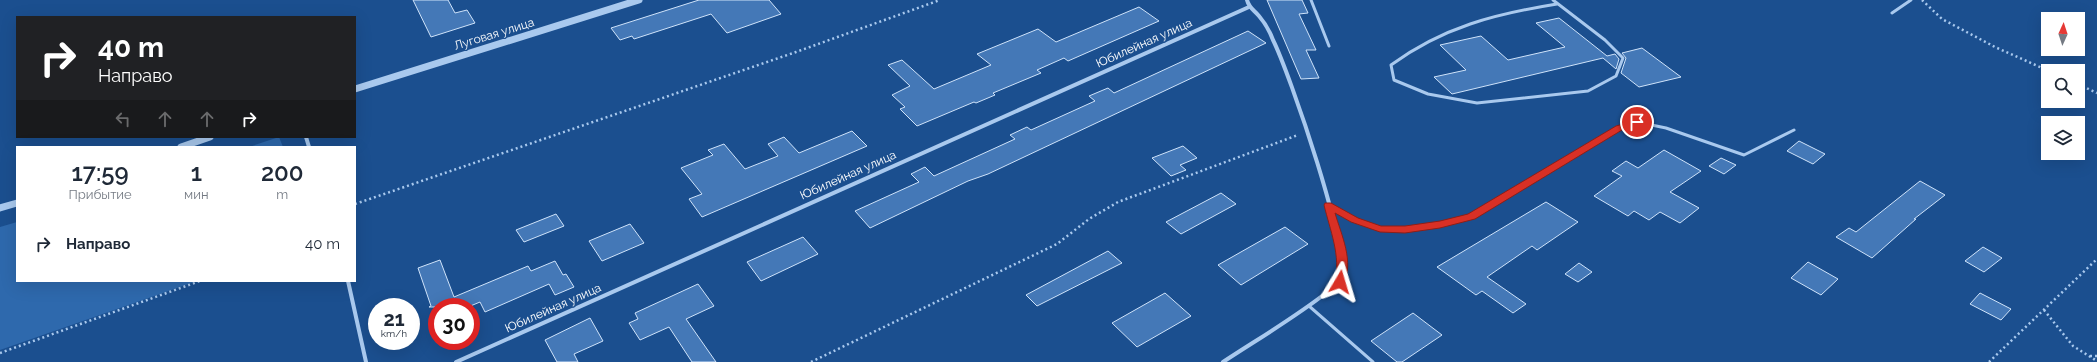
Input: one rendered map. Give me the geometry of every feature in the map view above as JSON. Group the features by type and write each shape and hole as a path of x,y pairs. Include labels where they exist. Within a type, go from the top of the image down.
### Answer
{"street":[{"name":"Луговая улица","path":"356,90 639,0"},
{"path":"1224,362 1309,306 1340,282 1343,270 1341,250 1309,136 1290,78 1259,16 1249,7 1247,0"},
{"name":"Юбилейная улица","path":"456,362 1249,7"},
{"path":"184,146 207,138"},
{"path":"0,208 16,202"},
{"path":"348,282 366,362"}],"lane":[{"path":"1311,0 1329,46"},
{"path":"1553,0 1605,40 1623,58 1616,76 1588,91 1477,103 1428,94 1394,80 1391,65 1410,49 1439,34 1504,12 1557,4"},
{"path":"1892,13 1910,0"},
{"path":"1328,205 1355,220 1380,229 1405,230 1440,225 1471,217 1619,128 1637,122 1666,128 1744,155 1794,130"},
{"path":"1309,306 1373,362"}],"path":[{"path":"356,204 940,0"},
{"path":"1922,0 1942,19 1996,47 2041,67"},
{"path":"2085,87 2097,93"},
{"path":"811,362 1003,272 1057,244 1089,219 1118,202 1291,136 1309,136"},
{"path":"1989,362 2097,259"},
{"path":"0,352 197,282"},
{"path":"2044,310 2073,346 2097,361"},
{"path":"2088,355 2097,356"}],"shaded area":[{"path":"279,138 283,146 252,146"},
{"path":"16,222 16,282 194,282 0,350 0,227"}],"building":[{"path":"413,0 448,0 455,13 467,10 475,23 431,37"},
{"path":"699,0 769,0 781,14 727,33 711,14 634,39 632,36 620,40 611,28"},
{"path":"1267,0 1302,0 1308,13 1299,14 1316,50 1306,50 1319,78 1301,79"},
{"path":"1139,7 1159,21 1068,61 1064,58 1037,70 1041,73 993,93 995,95 976,103 974,102 917,126 900,109 905,107 892,95 910,86 888,65 902,60 934,89 991,65 977,54 1038,29 1056,42"},
{"path":"1559,18 1607,56 1615,54 1619,59 1616,69 1603,58 1452,94 1434,77 1466,70 1440,45 1481,36 1508,60 1565,47 1536,23"},
{"path":"1248,31 1266,43 988,174 968,181 870,228 855,211 919,182 911,174 925,167 934,176 1015,139 1010,135 1027,127 1031,130 1095,101 1089,96 1108,88 1114,93"},
{"path":"1642,48 1681,77 1639,87 1621,73 1626,58 1622,53"},
{"path":"852,131 867,146 702,217 689,199 702,194 681,168 713,155 708,150 724,144 745,169 778,156 768,144 784,137 799,153"},
{"path":"1799,141 1825,154 1813,164 1787,151"},
{"path":"1183,146 1197,158 1180,165 1186,170 1171,176 1152,158"},
{"path":"1664,150 1701,171 1670,192 1699,208 1680,223 1660,212 1649,220 1634,211 1628,216 1594,196 1622,176 1612,171 1626,161 1638,168"},
{"path":"1721,158 1736,165 1724,174 1709,166"},
{"path":"1920,181 1945,195 1914,219 1916,219 1872,258 1836,237 1849,228 1856,232"},
{"path":"1221,193 1236,204 1181,234 1166,222"},
{"path":"1546,202 1578,222 1537,250 1532,246 1487,277 1526,304 1513,313 1482,291 1476,295 1437,267"},
{"path":"556,214 564,226 524,242 516,230"},
{"path":"630,224 644,243 602,261 589,241"},
{"path":"1285,227 1308,244 1241,285 1218,265"},
{"path":"803,237 818,254 761,281 747,262"},
{"path":"1983,247 2002,258 1984,272 1965,261"},
{"path":"1108,251 1122,263 1037,306 1026,295"},
{"path":"440,260 454,297 528,266 531,271 555,261 563,275 566,274 574,287 555,295 549,284 485,312 480,302 480,298 428,298 418,268"},
{"path":"1808,262 1838,279 1821,295 1791,278"},
{"path":"1579,263 1592,272 1578,282 1565,274"},
{"path":"698,284 714,306 686,319 716,362 692,362 669,327 640,340 629,323 638,319 635,313"},
{"path":"1165,293 1191,316 1137,347 1112,323"},
{"path":"1980,293 2011,309 2001,320 1970,304"},
{"path":"1413,313 1442,335 1402,362 1397,362 1371,341"},
{"path":"590,318 603,341 574,354 578,362 557,362 545,340"}],"route":[{"path":"1340,282 1343,270 1341,250 1328,205 1355,220 1380,229 1405,230 1440,225 1471,217 1619,128 1637,122"}]}
